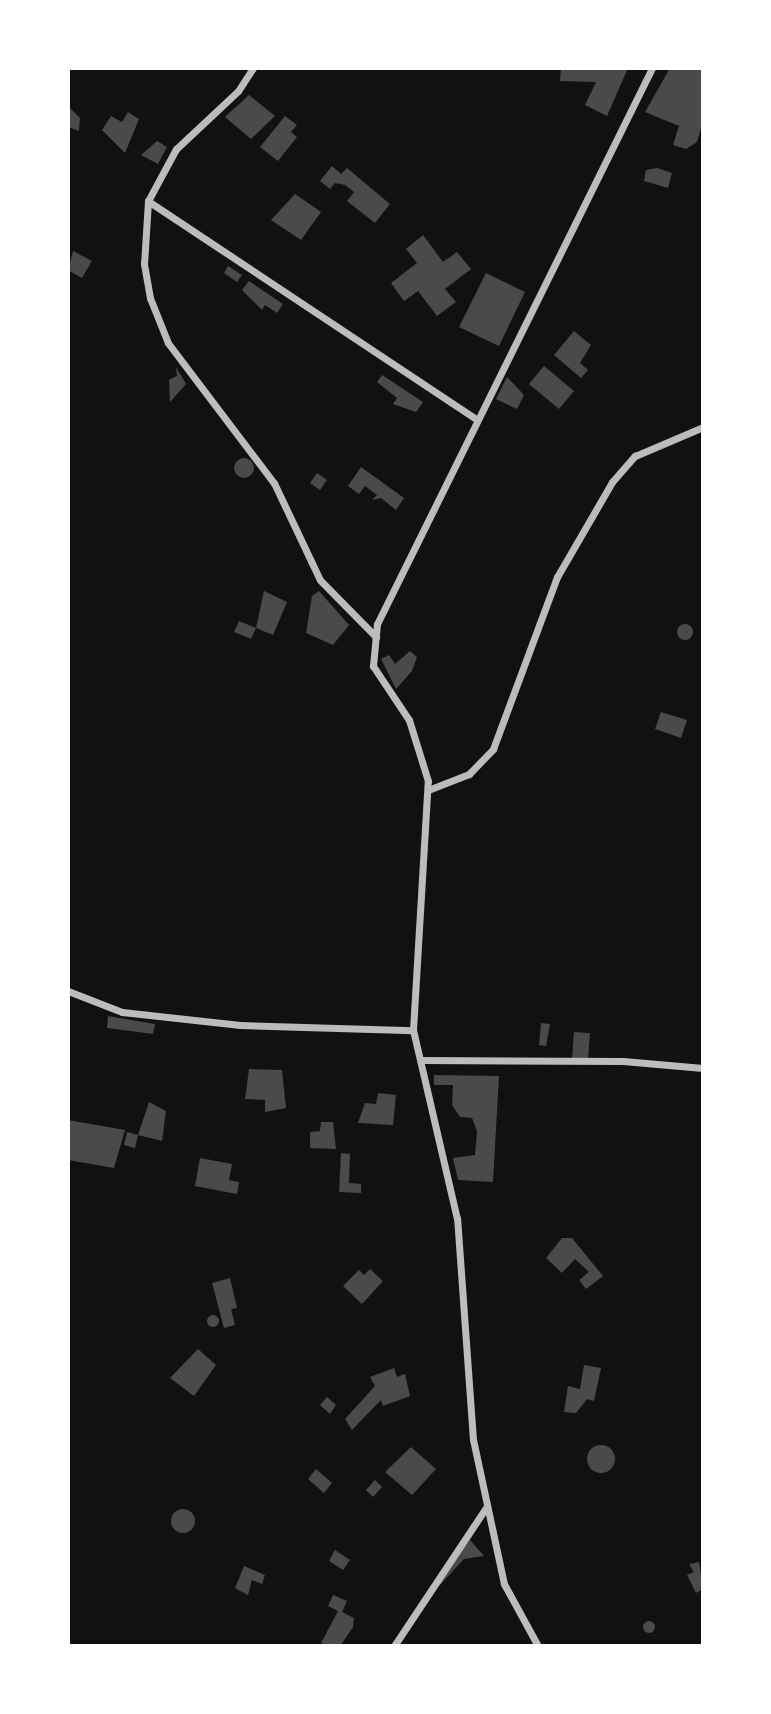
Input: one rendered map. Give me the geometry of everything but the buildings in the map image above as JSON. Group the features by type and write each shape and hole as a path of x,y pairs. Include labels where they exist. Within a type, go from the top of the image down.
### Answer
{"street":[{"path":"253,68 238,91 176,149 148,201 144,264 168,343 274,483 320,580 376,637"},
{"path":"538,1646 504,1584 473,1440 457,1219 413,1030 428,790 409,720 373,666 376,637 477,420 652,68"},
{"path":"148,201 477,420"},
{"path":"428,790 469,774 492,749 557,577 612,482 635,456 703,427"},
{"path":"68,991 122,1012 254,1026 413,1030"},
{"path":"422,1060 703,1068"},
{"path":"394,1646 487,1506"}]}
